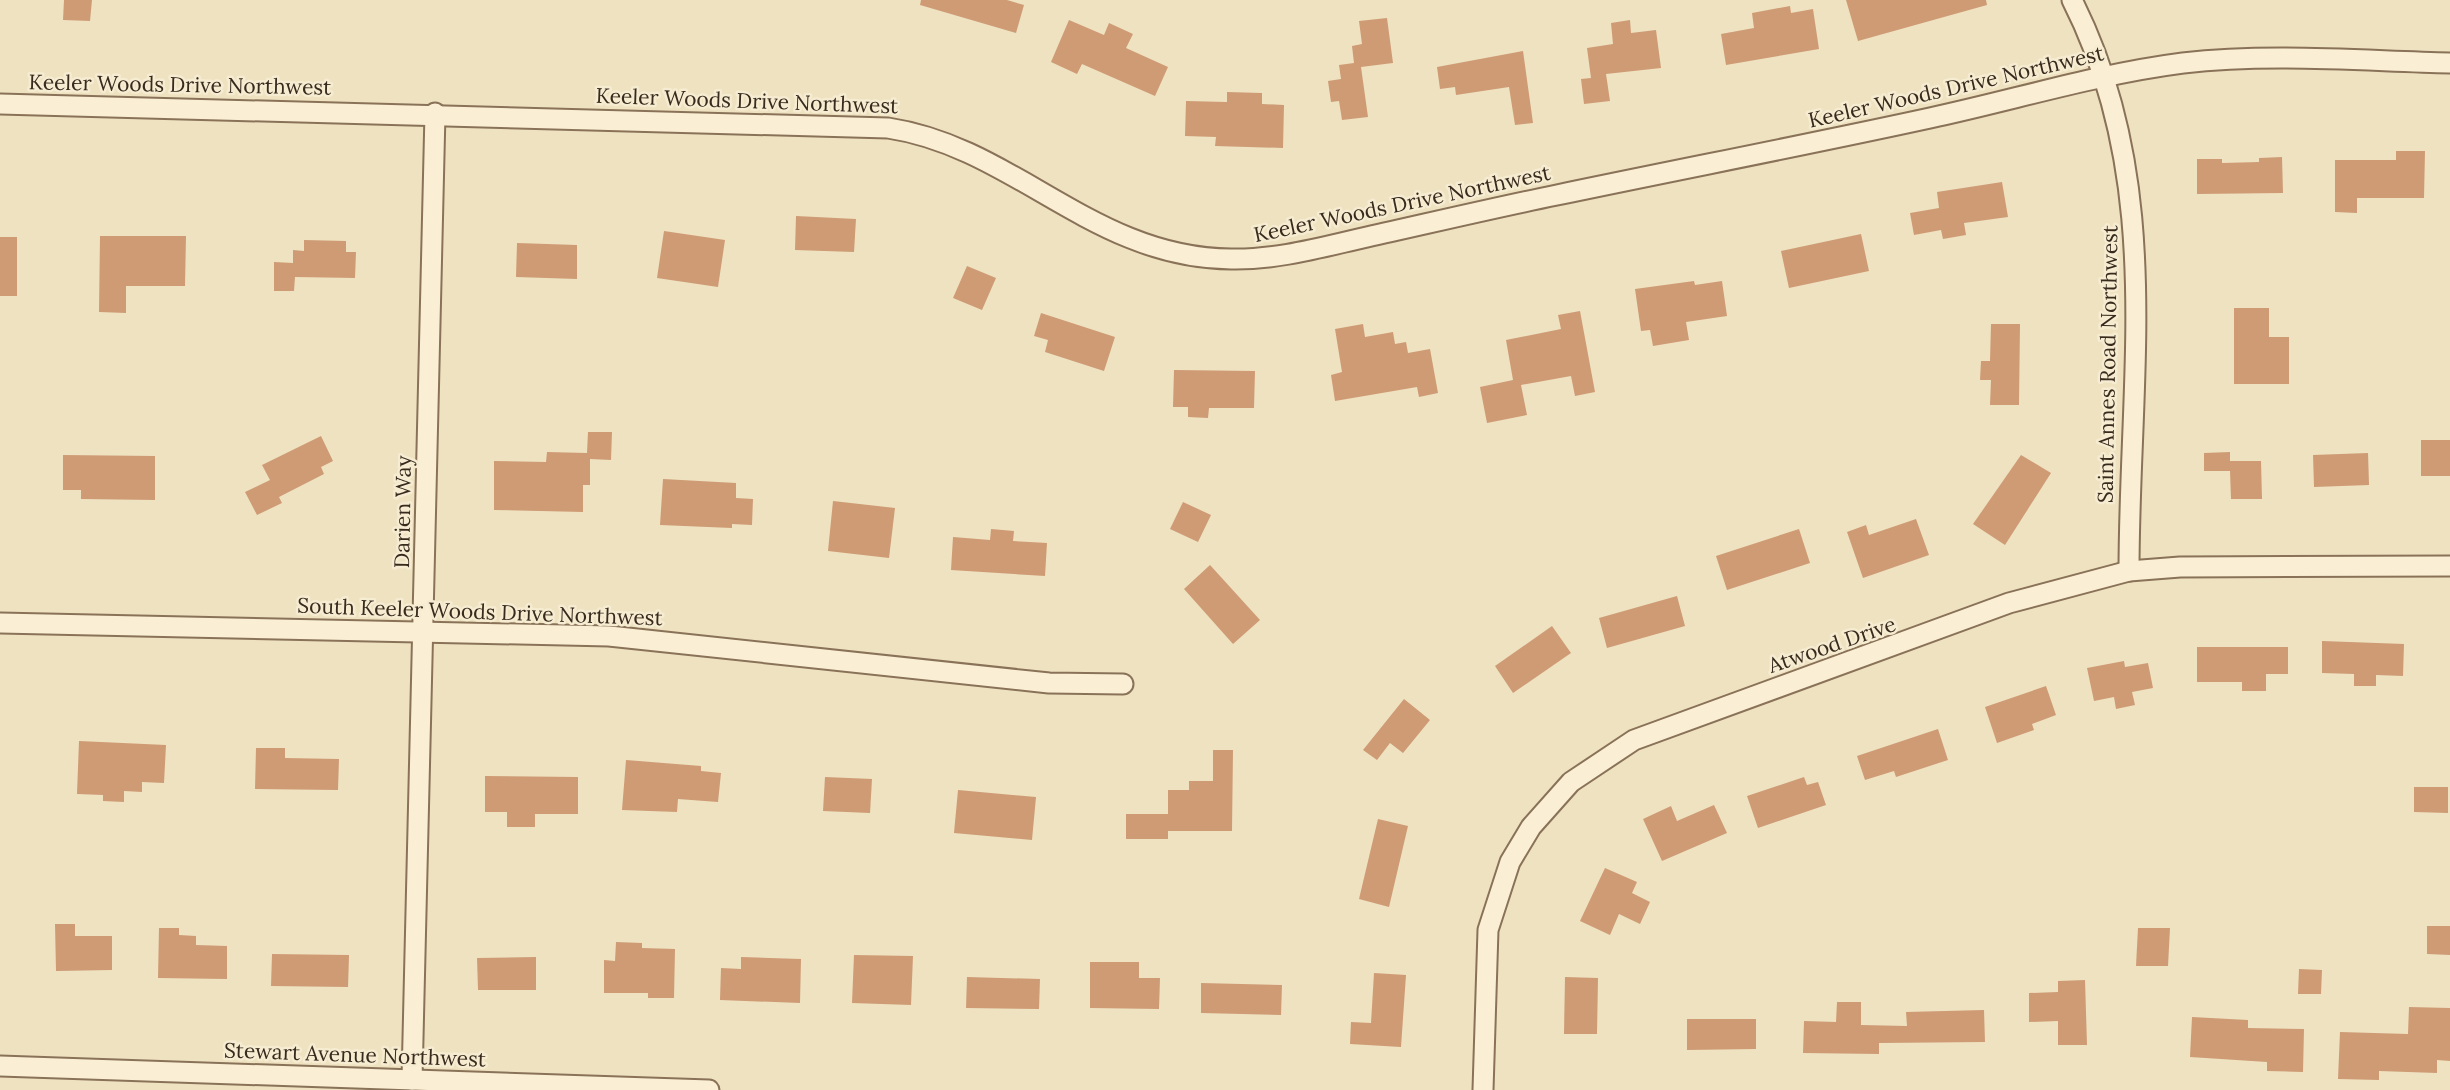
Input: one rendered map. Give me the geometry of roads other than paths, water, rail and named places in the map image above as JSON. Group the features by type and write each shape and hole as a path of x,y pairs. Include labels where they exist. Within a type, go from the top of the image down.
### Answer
{"street":[{"name":"Saint Annes Road Northwest","path":"2072,0 2105,76 2123,143 2134,230 2129,571"},
{"name":"Keeler Woods Drive Northwest","path":"0,104 435,113 854,126 920,132 966,151 1073,213 1132,241 1185,255 1231,259 1295,253 1515,204 1930,118 2105,76 2232,58 2450,62"},
{"name":"Darien Way","path":"412,1080 435,113"},
{"name":"Atwood Drive","path":"1483,1090 1485,959 1494,904 1519,845 1552,800 1571,782 1613,752 1661,729 1902,645 2009,603 2129,571 2157,568 2450,566"},
{"name":"South Keeler Woods Drive Northwest","path":"0,623 609,636 1049,683 1123,684"},
{"name":"Stewart Avenue Northwest","path":"0,1066 230,1081 412,1080 574,1088 709,1090"}]}
